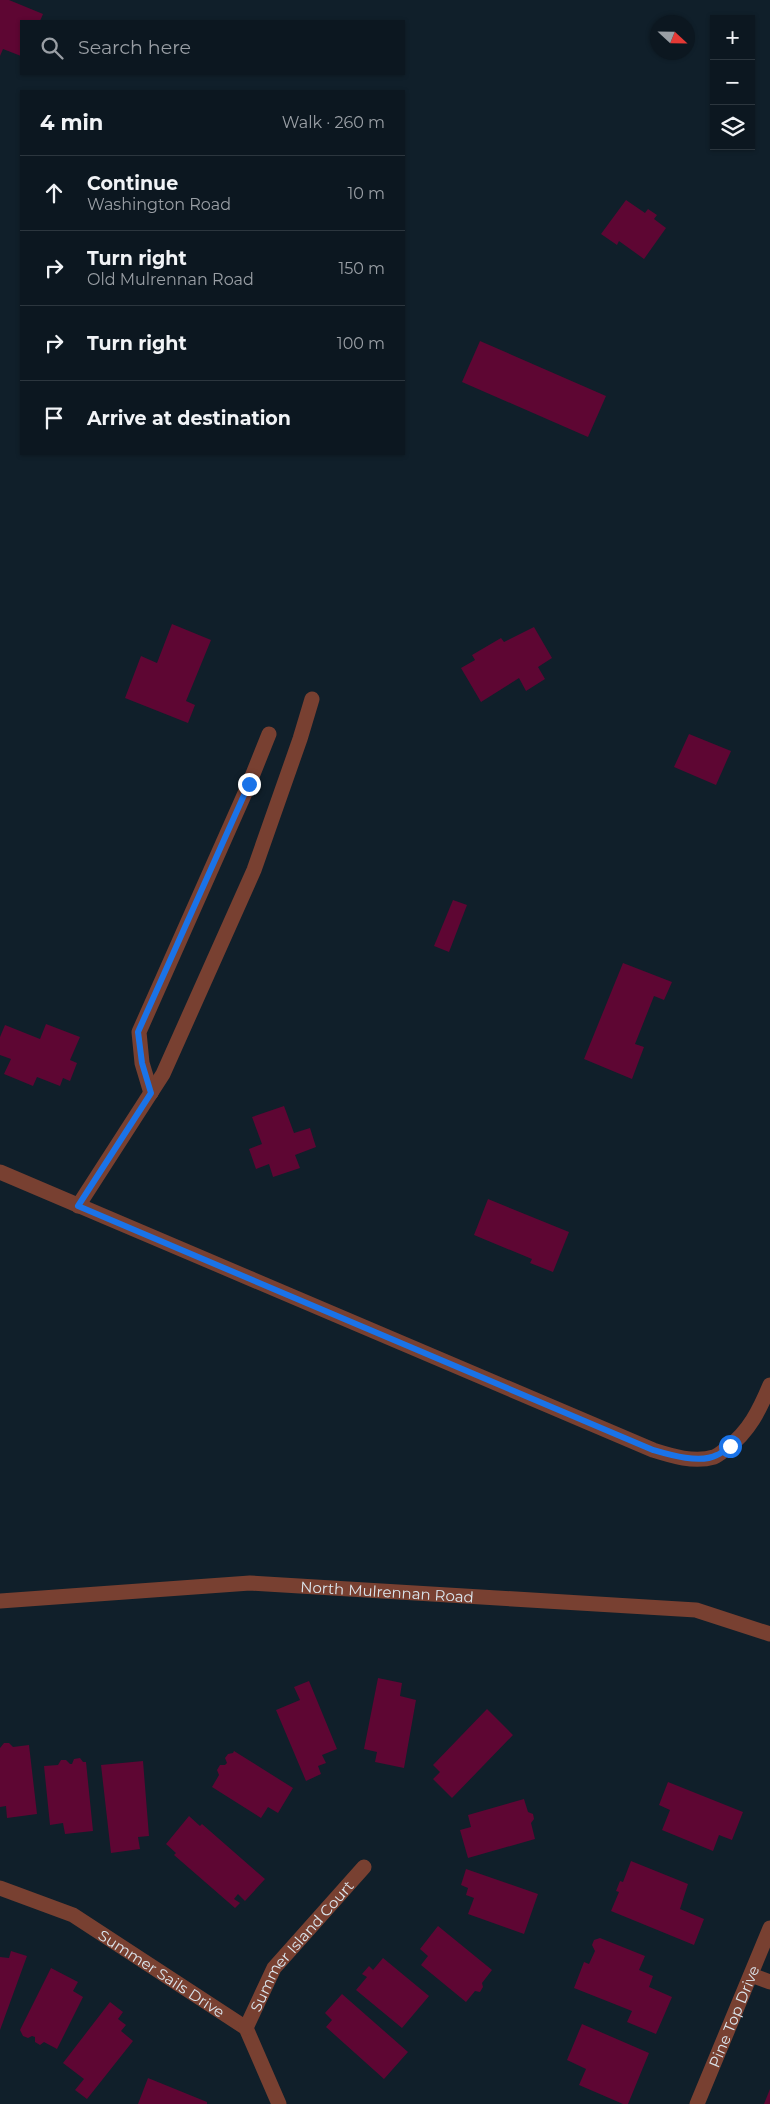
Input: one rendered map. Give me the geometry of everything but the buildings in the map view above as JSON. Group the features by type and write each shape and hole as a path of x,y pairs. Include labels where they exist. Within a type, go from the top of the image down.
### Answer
{"street":[{"path":"78,1206 163,1074 254,870 312,699"},
{"path":"151,1093 142,1063 138,1032 249,784 269,734"},
{"path":"0,1172 653,1450 678,1458 715,1456 746,1431 760,1410 770,1384"},
{"name":"North Mulrennan Road","path":"0,1601 250,1583 696,1610 770,1634"},
{"name":"Summer Island Court","path":"246,2028 274,1968 364,1867"},
{"name":"Summer Sails Drive","path":"0,1888 73,1915 246,2028"},
{"name":"Pine Top Drive","path":"697,2104 770,1928"},
{"path":"751,1975 770,1982"},
{"path":"246,2028 279,2104"}],"route":[{"path":"249,784 138,1032 142,1063 151,1093 78,1206 653,1450 678,1458 700,1458 715,1456 730,1446"}]}
